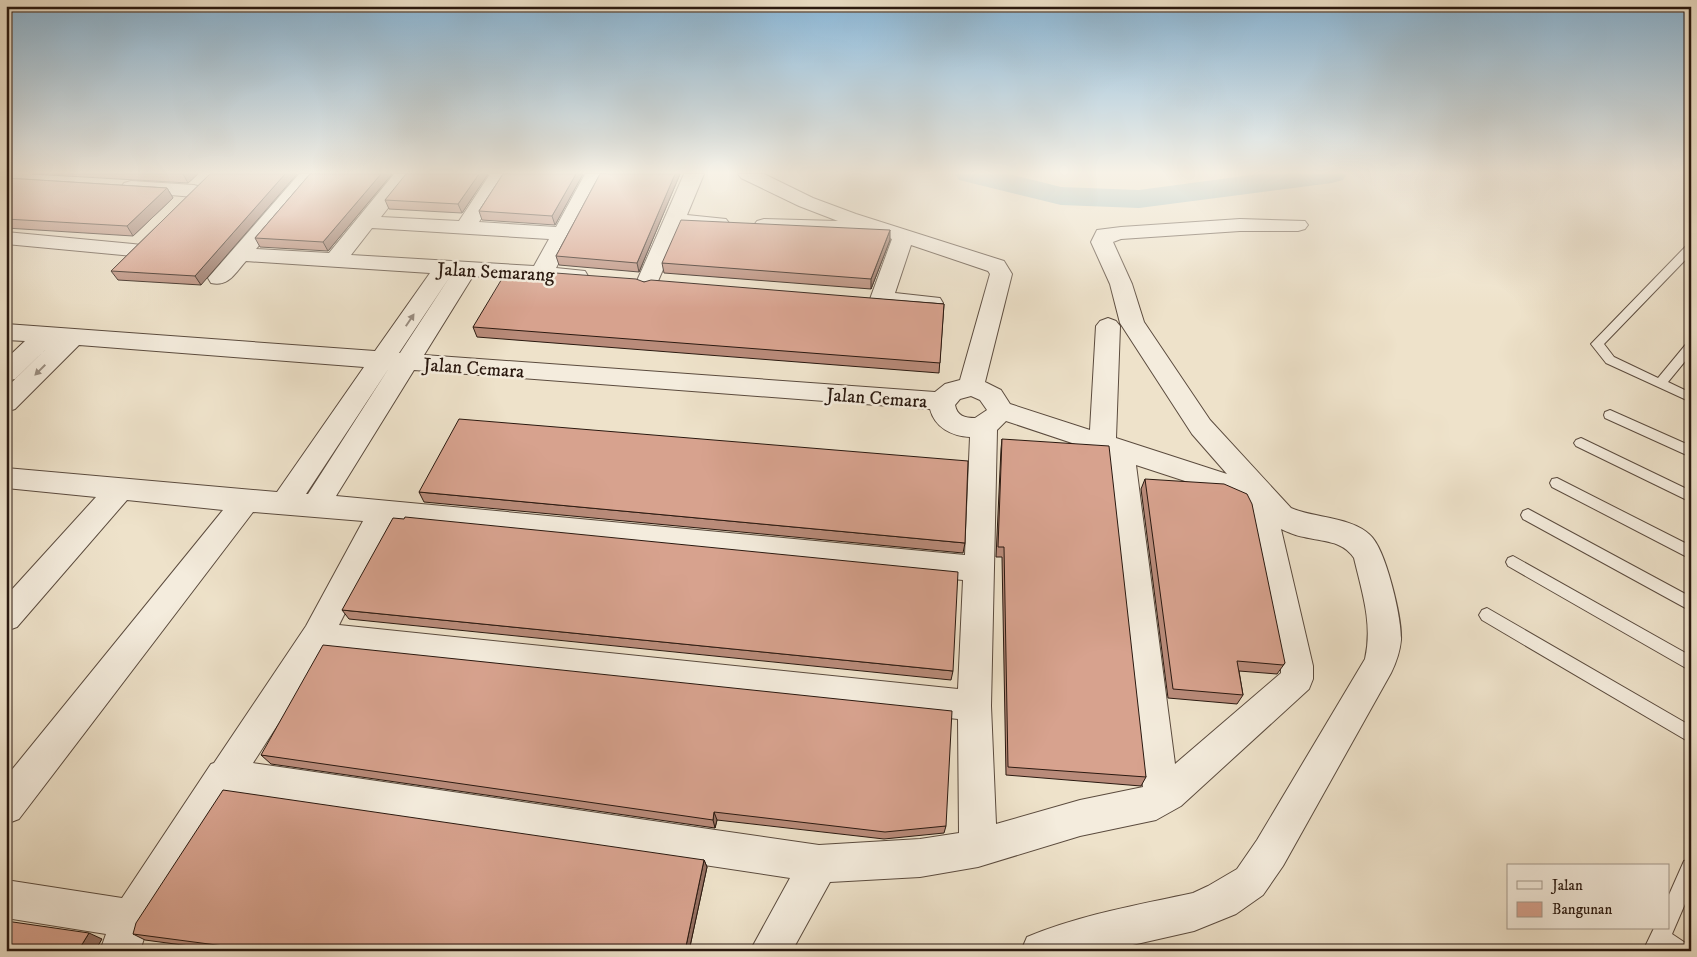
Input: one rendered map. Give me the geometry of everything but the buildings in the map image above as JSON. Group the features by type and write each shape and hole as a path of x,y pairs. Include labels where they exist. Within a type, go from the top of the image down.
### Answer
{"street":[{"path":"219,278 271,219"},
{"path":"334,261 371,219"},
{"path":"465,228 471,219"},
{"path":"542,273 572,219"},
{"path":"855,219 991,263 1000,270 1001,274 971,387"},
{"path":"647,282 673,221 895,232"},
{"path":"368,222 564,234"},
{"path":"1041,951 1089,935 1194,912 1222,900 1250,882 1270,853 1380,663 1385,641 1384,619 1368,555 1360,543 1349,536 1331,530 1302,526 1281,516 1201,427 1132,323 1121,284 1102,242 1105,236 1122,233 1240,225 1298,225"},
{"path":"895,232 872,298 932,303"},
{"path":"6,238 140,243 114,268"},
{"name":"Jalan Semarang","path":"240,254 455,270 542,273 599,278"},
{"path":"285,502 395,361 455,270"},
{"path":"1108,326 1112,448 1162,798"},
{"name":"Jalan Cemara","path":"6,332 941,402"},
{"path":"6,373 46,335"},
{"path":"6,403 73,337"},
{"path":"316,505 395,361"},
{"path":"223,776 819,864 920,858 978,848 1080,818 1156,802 1294,684 1297,679 1297,666 1263,512 1259,502 1253,495 1235,487 1112,448 992,418 969,428 955,424 945,415 941,402 956,389 971,387 986,391 996,399 992,418 979,569 974,706 978,848"},
{"path":"6,478 246,501 285,502 979,569"},
{"path":"6,618 119,490"},
{"path":"6,806 246,501"},
{"path":"6,899 126,935 223,776 317,636 382,512"},
{"path":"317,636 974,706"},
{"path":"770,951 819,864"}],"lane":[{"path":"1691,247 1597,344 1610,360 1691,398"},
{"path":"1660,384 1691,346"},
{"path":"1610,416 1691,452"},
{"path":"1581,443 1691,497"},
{"path":"1557,483 1691,553"},
{"path":"1528,515 1691,605"},
{"path":"1513,562 1691,664"},
{"path":"1488,615 1691,735"},
{"path":"1670,916 1691,868"},
{"path":"1662,934 1680,951"}]}
